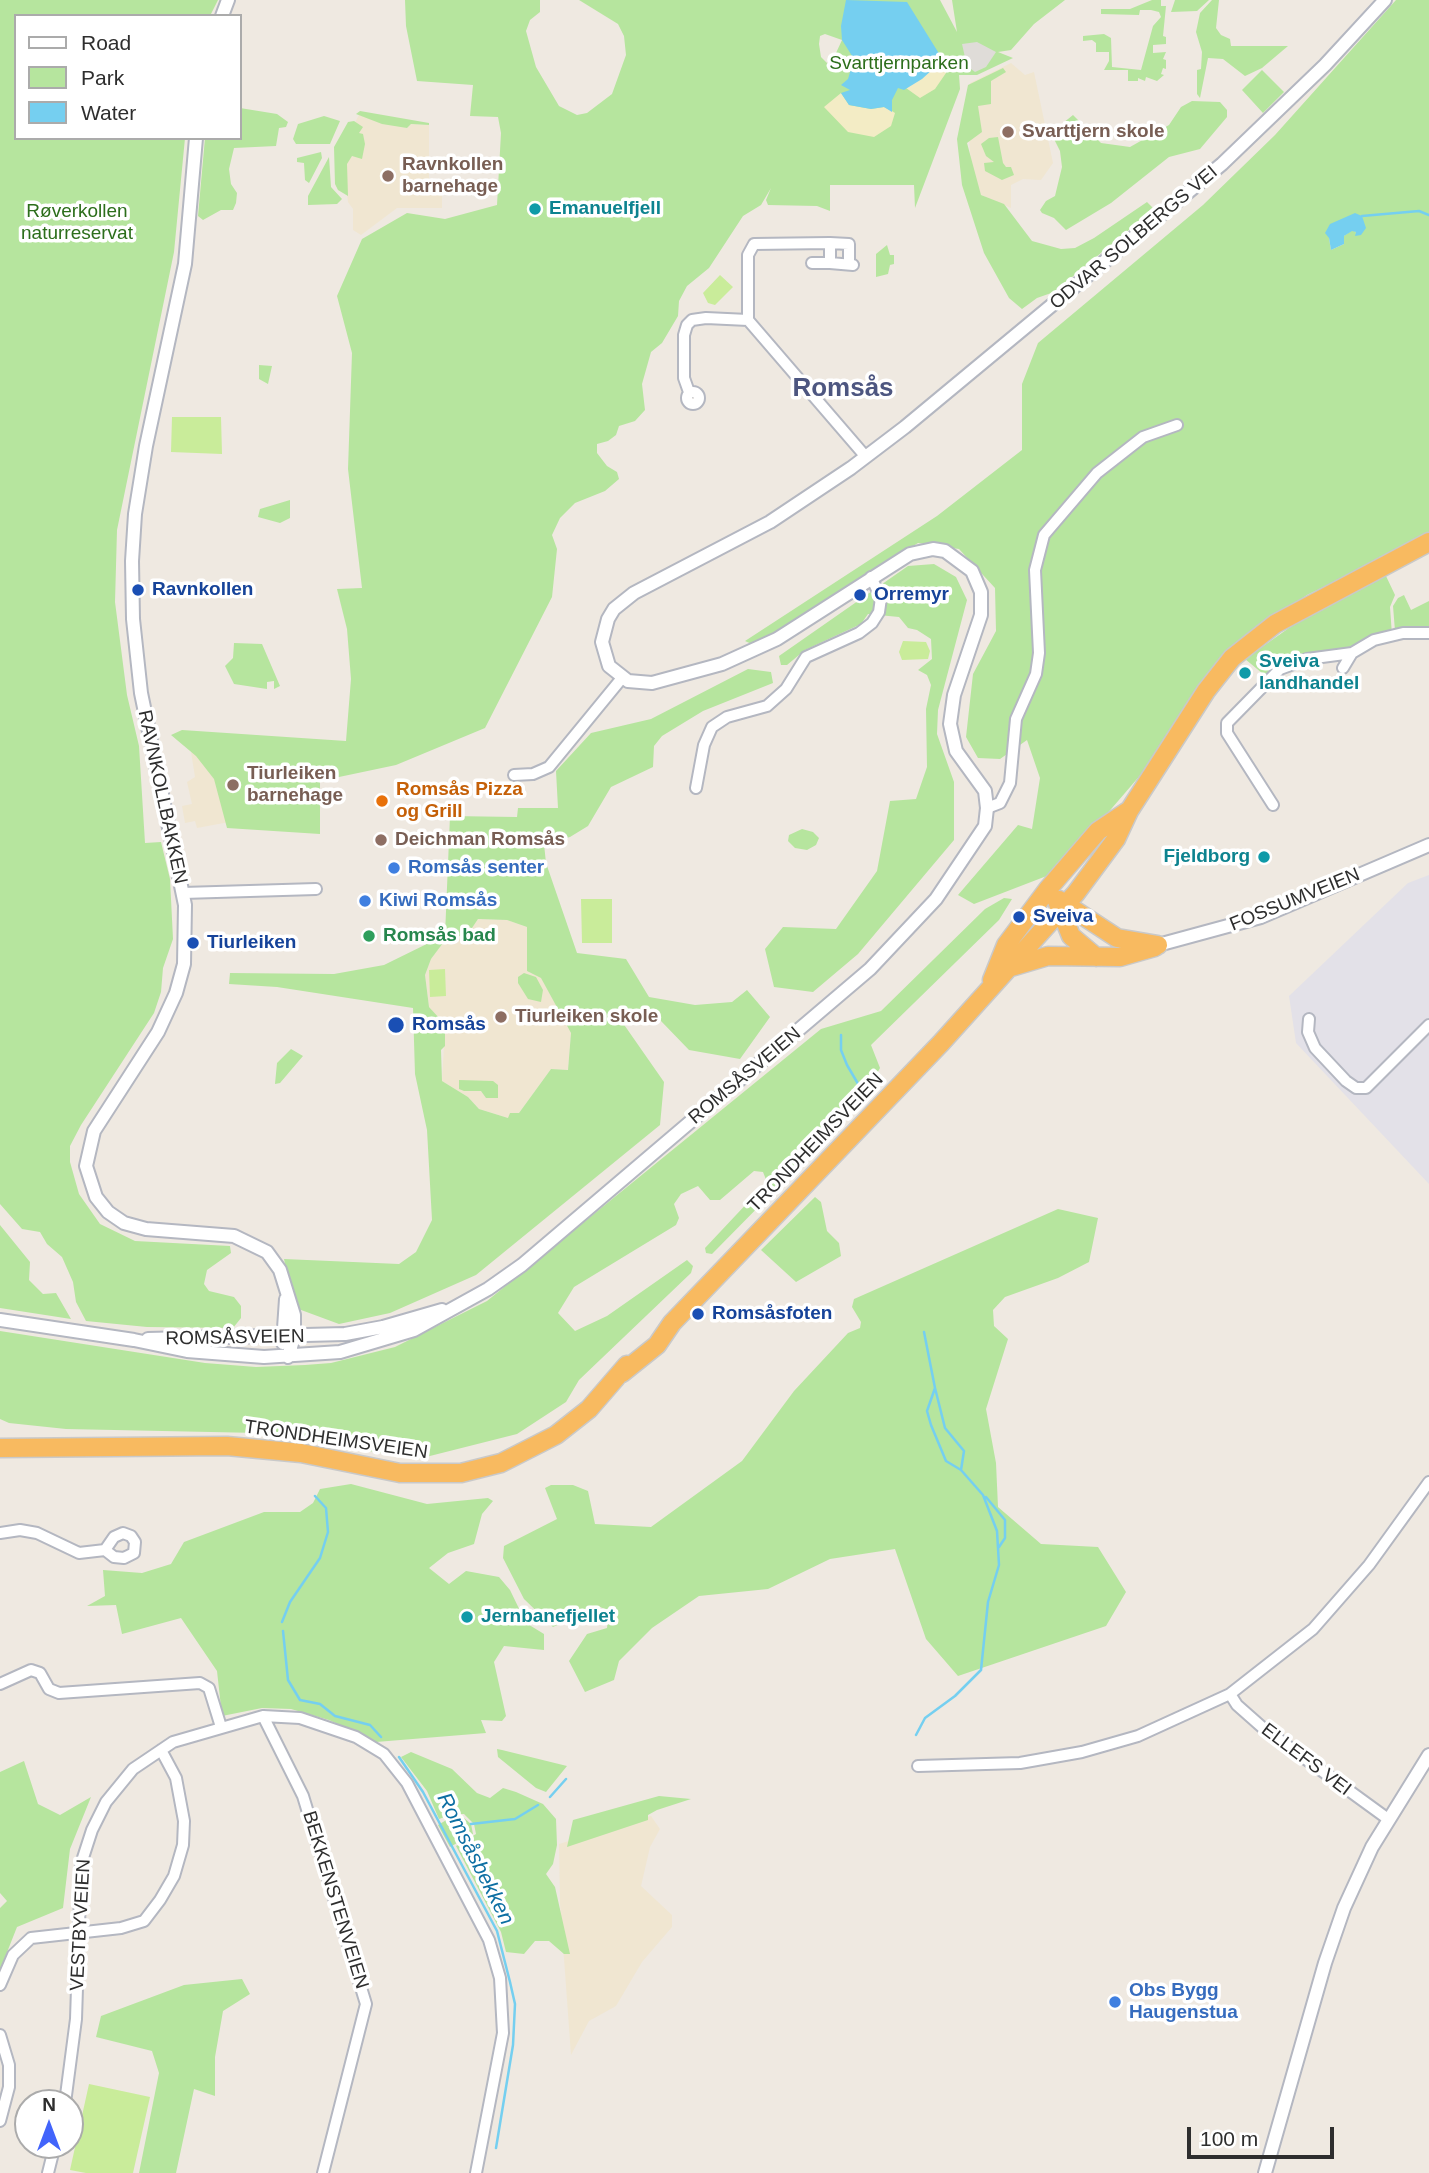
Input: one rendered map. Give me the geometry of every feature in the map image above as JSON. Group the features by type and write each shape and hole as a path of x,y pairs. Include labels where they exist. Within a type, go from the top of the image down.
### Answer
{"highway":[{"name":"TRONDHEIMSVEIEN","path":"0,1458 52,1450 129,1445 227,1446 301,1453 400,1473 461,1473 501,1463 542,1444 577,1419 622,1373 652,1350 672,1323 989,990 1116,839 1129,811 1215,678 1252,640 1283,620 1429,542"},
{"name":"TRONDHEIMSVEIEN","path":"989,990 1006,945 1048,889 1098,831 1129,811"},
{"path":"1062,904 1117,938 1158,945"},
{"path":"1062,904 1074,940 1096,957"},
{"path":"1006,970 1048,957 1120,957 1158,945"},
{"name":"TRONDHEIMSVEIEN","path":"0,1448 52,1450"}],"street":[{"name":"ODVAR SOLBERGS VEI","path":"622,678 609,666 602,642 608,619 623,600 760,528 866,457 1222,164 1302,88 1385,0"},
{"name":"RAVNKOLLBAKKEN","path":"195,140 185,264 142,469 134,525 131,579 143,709 183,893 186,937 184,964 176,993 153,1040 94,1131 87,1156 89,1182 101,1205 124,1223 146,1229 225,1234 260,1247 280,1270 294,1315 288,1338 288,1357"},
{"path":"812,263 851,264 849,244 764,242 751,247 748,255 748,320 866,457"},
{"path":"830,243 830,263"},
{"path":"689,392 684,378 684,335 687,325 692,320 706,318 748,320"},
{"path":"514,775 533,774 549,767 622,678 642,684 663,681 722,664 788,633 909,554 933,549 945,551 965,562 978,580 981,615 954,695 950,724 956,751 981,783 987,808 1000,803 1010,783 1016,719 1036,674 1039,653 1035,570 1044,535 1097,474 1143,437 1177,425"},
{"path":"696,788 704,745 712,727 727,717 767,706 786,689 806,657 852,636 872,623 881,598 871,577"},
{"path":"1343,668 1352,653 1364,644 1392,635 1429,633"},
{"path":"1273,805 1227,733 1226,726 1280,669 1307,659 1352,653"},
{"name":"ROMSÅSVEIEN","path":"0,1320 134,1339 207,1353 288,1357 329,1354 373,1344 424,1326 504,1279 870,969 947,885 979,837 987,808"},
{"name":"FOSSUMVEIEN","path":"1158,945 1261,917 1429,845"},
{"path":"183,893 296,892 316,889"},
{"path":"1309,1019 1308,1032 1315,1048 1346,1082 1356,1088 1366,1088 1429,1025"},
{"name":"ROMSÅSVEIEN","path":"134,1339 288,1338 365,1332 458,1305"},
{"path":"918,1766 1020,1763 1082,1752 1138,1736 1230,1694 1286,1652 1322,1619 1368,1565 1429,1482"},
{"path":"0,1533 29,1531 79,1553 105,1550"},
{"path":"0,1684 31,1670 40,1673 49,1689 59,1693 200,1683 209,1688 221,1727"},
{"name":"ELLEFS VEI","path":"1230,1694 1237,1705 1263,1728 1388,1819"},
{"name":"VESTBYVEIEN","path":"67,2089 73,2058 81,1864 92,1830 120,1783 160,1749 187,1737 221,1727 263,1716 279,1715 325,1724 375,1746 407,1783 489,1940 500,1978 503,2033 476,2173"},
{"name":"BEKKENSTENVEIEN","path":"263,1716 300,1787 344,1939 365,1996 364,2023 323,2173"},
{"path":"0,1985 13,1955 31,1938 121,1928 144,1921 174,1876 183,1845 184,1821 176,1778 160,1749"},
{"path":"1265,2173 1333,1938 1360,1872 1388,1819 1429,1755"},
{"path":"0,2035 9,2065 9,2087 0,2121"}],"shaded area":[{"path":"977,42 996,52 986,67 975,72 967,66 962,44"},
{"name":"Svarttjern skole","path":"1011,63 1025,75 1034,72 1053,163 1041,180 1023,179 1011,185 1011,208 981,195 971,165 969,138 970,83"},
{"name":"Ravnkollen barnehage","path":"359,115 407,128 411,124 429,125 429,185 442,185 442,208 397,208 361,235 353,230 353,209 348,202 342,150"},
{"path":"189,739 240,820 197,828 195,821 185,823 182,806 192,804 187,782 195,777"},
{"path":"1429,875 1429,1184 1296,1043 1289,996 1408,883"},
{"name":"Tiurleiken skole","path":"478,919 507,920 527,927 527,971 541,977 571,1033 568,1070 551,1069 519,1113 508,1118 479,1109 468,1097 442,1081 445,1028 429,1007 425,975 431,959 443,943 470,931"},
{"path":"651,1816 660,1829 650,1847 641,1886 672,1915 672,1927 642,1962 616,2006 589,2021 571,2055 560,1903 559,1844"}],"green space":[{"name":"Røverkollen naturreservat","path":"0,0 218,0 211,14 14,14 14,140 185,140 174,252 117,530 115,602 127,695 139,746 145,843 161,842 170,879 173,939 163,968 161,992 154,1013 81,1125 70,1146 70,1162 79,1194 100,1224 135,1241 230,1246 231,1253 207,1270 204,1284 209,1291 234,1297 241,1306 241,1318 233,1328 147,1327 86,1321 76,1302 73,1282 62,1257 47,1244 40,1232 22,1229 0,1204"},
{"name":"Svarttjernparken","path":"405,0 540,0 540,12 530,20 526,31 536,67 559,106 577,115 587,113 612,94 626,55 624,36 618,24 579,0 940,0 957,32 952,0 1065,0 1034,24 1011,50 998,52 1013,58 977,75 959,75 960,89 915,208 914,185 830,185 830,211 817,206 768,205 766,200 771,188 761,205 743,216 709,268 687,286 679,301 678,316 662,343 651,352 642,384 645,410 635,421 619,426 616,435 608,441 597,444 597,453 607,466 617,472 619,479 605,491 575,503 560,518 552,535 557,549 552,597 485,728 396,765 320,781 320,834 227,828 214,779 196,756 171,735 182,730 346,741 351,679 347,629 337,589 362,588 348,469 352,353 337,296 362,239 407,213 445,219 497,205 501,133 498,117 470,116 473,85 417,81 406,26","holes":["825,34 842,40 830,66 821,57 820,36"]},
{"path":"1152,0 1161,0 1161,6 1166,6 1163,36 1166,37 1166,44 1153,45 1153,53 1166,52 1163,59 1166,60 1166,69 1163,68 1161,74 1164,75 1157,81 1146,77 1145,81 1138,78 1138,81 1128,81 1128,70 1104,70 1109,61 1109,52 1096,52 1096,43 1092,40 1083,41 1083,36 1104,34 1111,38 1112,67 1141,70 1153,26 1161,17 1159,12 1151,10 1140,10 1139,15 1101,14 1101,9 1130,9"},
{"path":"1175,0 1209,0 1197,11 1171,12"},
{"path":"1212,0 1219,0 1216,28 1221,35 1230,39 1231,46 1288,46 1262,68 1245,76 1223,59 1208,58 1200,98 1197,94 1197,70 1201,69 1202,52 1196,32 1200,13"},
{"path":"1396,0 1429,0 1429,536 1307,595 1227,650 1143,772 1057,872 974,904 958,895 1018,825 1032,829 1040,778 1027,740 1000,759 978,758 966,737 973,674 996,631 995,588 959,549 918,543 756,646 745,641 937,516 1022,450 1022,384 1038,343 1203,205 1275,135","holes":["1362,217 1355,235 1356,232 1352,230 1344,236 1344,244 1331,250 1329,238"]},
{"path":"1003,68 1006,72 991,81 991,104 978,106 982,132 967,143 981,195 1004,204 1032,241 1061,249 1075,248 1094,238 1147,202 1154,209 1054,292 1037,298 1022,309 1009,298 984,253 962,185 957,139 968,85"},
{"path":"1262,70 1284,92 1263,113 1242,90"},
{"path":"1192,101 1220,102 1227,110 1227,117 1200,149 1169,157 1111,203 1066,230 1054,218 1042,213 1040,210 1046,201 1055,196 1062,167 1060,151 1047,125 1058,127 1073,115 1101,143 1130,147 1169,125 1181,107"},
{"path":"242,108 277,114 288,122 286,127 279,128 276,146 234,148 229,169 231,184 237,193 233,210 221,210 203,220 198,216 205,140 242,140"},
{"path":"360,111 429,125 411,124 407,128 382,124 356,114"},
{"path":"324,116 340,121 330,144 296,144 293,139 298,124"},
{"path":"354,121 363,127 359,133 363,134 365,144 362,159 352,156 347,164 348,196 338,190 335,184 334,147 348,122"},
{"path":"998,137 1003,163 1006,167 1011,167 1014,175 1002,180 985,171 984,163 994,162 986,156 981,144 989,138"},
{"path":"321,152 322,158 309,183 305,180 304,163 297,162 297,158"},
{"path":"329,157 331,187 342,199 337,204 308,205 308,196"},
{"path":"887,245 890,255 894,255 894,264 890,265 888,274 876,277 876,254"},
{"path":"720,275 733,287 715,305 708,303 703,293"},
{"path":"259,365 272,366 268,384 259,379"},
{"path":"172,417 221,417 222,454 171,452"},
{"path":"290,500 290,518 280,523 258,517 260,509"},
{"path":"934,564 956,577 967,600 938,710 937,734 954,782 954,840 858,954 813,992 774,987 765,949 783,927 836,929 877,871 890,801 916,799 927,767 926,709 931,685 927,675 918,670 932,659 931,639 908,628 899,617 868,614 861,624 805,650 787,665 781,665 779,656 908,566"},
{"path":"1386,576 1395,595 1390,607 1392,635 1358,648 1320,656 1268,678 1245,659 1296,623"},
{"path":"1404,595 1411,610 1429,601 1429,629 1395,631 1393,606 1398,598"},
{"path":"903,641 926,642 930,651 928,659 902,660 899,652"},
{"path":"234,643 262,644 280,686 274,689 274,681 267,682 267,689 234,684 225,666 233,658"},
{"path":"748,669 771,672 773,683 703,711 662,736 654,746 653,767 611,787 588,826 570,837 544,844 546,863 577,953 626,959 649,997 695,1005 732,1002 747,990 770,1017 740,1059 689,1050 661,1021 618,1016 664,1082 660,1125 476,1275 390,1313 339,1324 293,1307 284,1259 399,1264 416,1252 432,1220 427,1130 415,1074 413,1008 277,987 229,984 230,973 334,974 384,965 445,935 450,816 517,817 518,808 558,808 556,771 591,733 651,719","holes":["478,919 507,920 527,927 527,971 541,978 571,1033 568,1070 551,1069 519,1113 510,1113 508,1118 479,1109 468,1097 442,1081 441,1050 445,1046 445,1031 440,1019 429,1007 425,975 431,959 443,943 470,931"]},
{"path":"802,829 813,832 819,838 816,845 807,850 795,848 788,841 789,835"},
{"path":"1004,898 1012,899 999,920 871,1045 880,1068 871,1084 861,1083 851,1090 850,1101 779,1186 712,1254 706,1253 705,1248 767,1182 763,1172 754,1171 720,1200 710,1200 698,1186 681,1194 674,1204 679,1218 676,1225 574,1287 558,1313 575,1331 607,1316 687,1260 693,1266 691,1273 579,1380 566,1402 517,1434 418,1459 259,1433 66,1429 9,1423 0,1419 0,1331 205,1363 256,1367 305,1365 331,1363 395,1347 487,1301 821,1029 881,1011 985,909"},
{"path":"581,899 612,899 612,943 582,943"},
{"path":"445,969 446,996 430,997 429,970"},
{"path":"524,973 536,977 543,990 541,1002 528,999 518,983 518,977"},
{"path":"291,1049 303,1056 280,1083 275,1084 277,1063"},
{"path":"459,1080 493,1081 498,1085 498,1098 486,1098 481,1091 459,1089"},
{"path":"815,1197 821,1202 827,1231 839,1243 841,1256 796,1282 761,1250"},
{"path":"1058,1209 1098,1218 1089,1262 1058,1278 1005,1297 993,1310 994,1326 1008,1339 986,1409 996,1463 998,1507 1041,1544 1098,1547 1126,1592 1106,1626 958,1676 926,1639 895,1549 830,1559 768,1589 699,1596 652,1628 619,1661 614,1680 585,1692 569,1661 587,1634 607,1628 609,1611 598,1606 553,1627 524,1599 503,1558 504,1546 557,1519 545,1488 551,1485 573,1485 588,1491 595,1524 651,1527 742,1461 794,1391 848,1333 860,1328 861,1322 852,1307 854,1299"},
{"path":"0,1225 30,1262 29,1280 43,1294 56,1293 71,1319 0,1308"},
{"path":"351,1484 427,1504 488,1498 493,1501 482,1514 474,1544 448,1553 429,1568 449,1584 466,1571 499,1577 510,1590 526,1623 544,1634 544,1650 504,1646 494,1662 506,1716 502,1721 481,1720 486,1733 376,1742 329,1720 291,1709 262,1708 222,1716 217,1671 181,1618 122,1634 116,1605 87,1606 105,1596 103,1570 142,1573 171,1564 184,1542 264,1512 300,1512 313,1503 320,1489"},
{"path":"497,1749 567,1766 546,1792 536,1788 498,1757"},
{"path":"411,1752 452,1769 477,1793 490,1798 503,1788 516,1792 543,1804 556,1819 557,1845 553,1864 546,1874 555,1887 570,1954 564,1954 549,1941 535,1941 524,1954 506,1952 501,1932 456,1846 476,1834 474,1824 464,1814 453,1814 439,1819 427,1791 401,1757"},
{"path":"24,1761 38,1804 60,1815 91,1797 70,1849 63,1908 17,1927 0,1970 0,1908 7,1901 0,1893 0,1772"},
{"path":"659,1796 691,1799 657,1810 648,1815 648,1820 567,1847 573,1820"},
{"path":"453,1816 463,1817 471,1824 473,1834 450,1847 438,1825"},
{"path":"242,1979 250,1994 223,2011 215,2057 215,2096 194,2089 176,2173 139,2173 159,2073 152,2051 96,2037 101,2016 184,1985"},
{"path":"89,2084 150,2097 133,2173 86,2173 70,2170 72,2159 84,2159 84,2107"}],"sand":[{"path":"943,60 947,62 946,73 935,89 920,98 906,88"},
{"path":"841,93 849,105 871,109 884,107 892,111 895,113 891,126 874,137 848,132 824,107"}],"water":[{"path":"846,0 907,2 943,60 922,79 904,90 898,88 892,100 892,112 884,107 871,109 849,105 841,93 850,90 841,85 848,79 854,59 842,40 841,26"},
{"path":"1355,213 1362,216 1366,228 1361,235 1355,236 1356,232 1352,231 1344,236 1344,244 1331,250 1329,238 1325,233 1330,224"}],"waterway":[{"path":"1362,216 1419,211 1429,215"},
{"path":"841,1035 841,1050 864,1094"},
{"path":"916,1735 925,1718 955,1696 981,1670 988,1602 999,1565 997,1531 983,1495 961,1470 946,1461 931,1425 927,1411 935,1388 924,1332"},
{"path":"935,1388 945,1428 964,1451 961,1470"},
{"name":"Romsåsbekken","path":"282,1622 290,1602 320,1558 328,1532 326,1508 315,1496"},
{"path":"986,1497 1005,1520 1005,1538 999,1547"},
{"name":"Romsåsbekken","path":"283,1631 288,1680 300,1700 320,1704 335,1716 370,1725 381,1737"},
{"name":"Romsåsbekken","path":"399,1757 423,1792 497,1931 510,1982 515,2004 513,2045 496,2148"},
{"path":"550,1797 566,1779"},
{"path":"471,1824 515,1819 538,1805"}],"place":[{"name":"Svarttjern skole","path":"1008,132"},
{"name":"Ravnkollen barnehage","path":"388,176"},
{"name":"Emanuelfjell","path":"535,209"},
{"name":"Ravnkollen","path":"138,590"},
{"name":"Orremyr","path":"860,595"},
{"name":"Sveiva landhandel","path":"1245,673"},
{"name":"Tiurleiken barnehage","path":"233,785"},
{"name":"Romsås Pizza og Grill","path":"382,801"},
{"name":"Deichman Romsås","path":"381,840"},
{"name":"Fjeldborg","path":"1264,857"},
{"name":"Romsås senter","path":"394,868"},
{"name":"Kiwi Romsås","path":"365,901"},
{"name":"Sveiva","path":"1019,917"},
{"name":"Romsås bad","path":"369,936"},
{"name":"Tiurleiken","path":"193,943"},
{"name":"Tiurleiken skole","path":"501,1017"},
{"name":"Romsås","path":"396,1025"},
{"name":"Romsåsfoten","path":"698,1314"},
{"name":"Jernbanefjellet","path":"467,1617"},
{"name":"Obs Bygg Haugenstua","path":"1115,2002"}],"district":[{"name":"Romsås","path":"843,389"}]}
